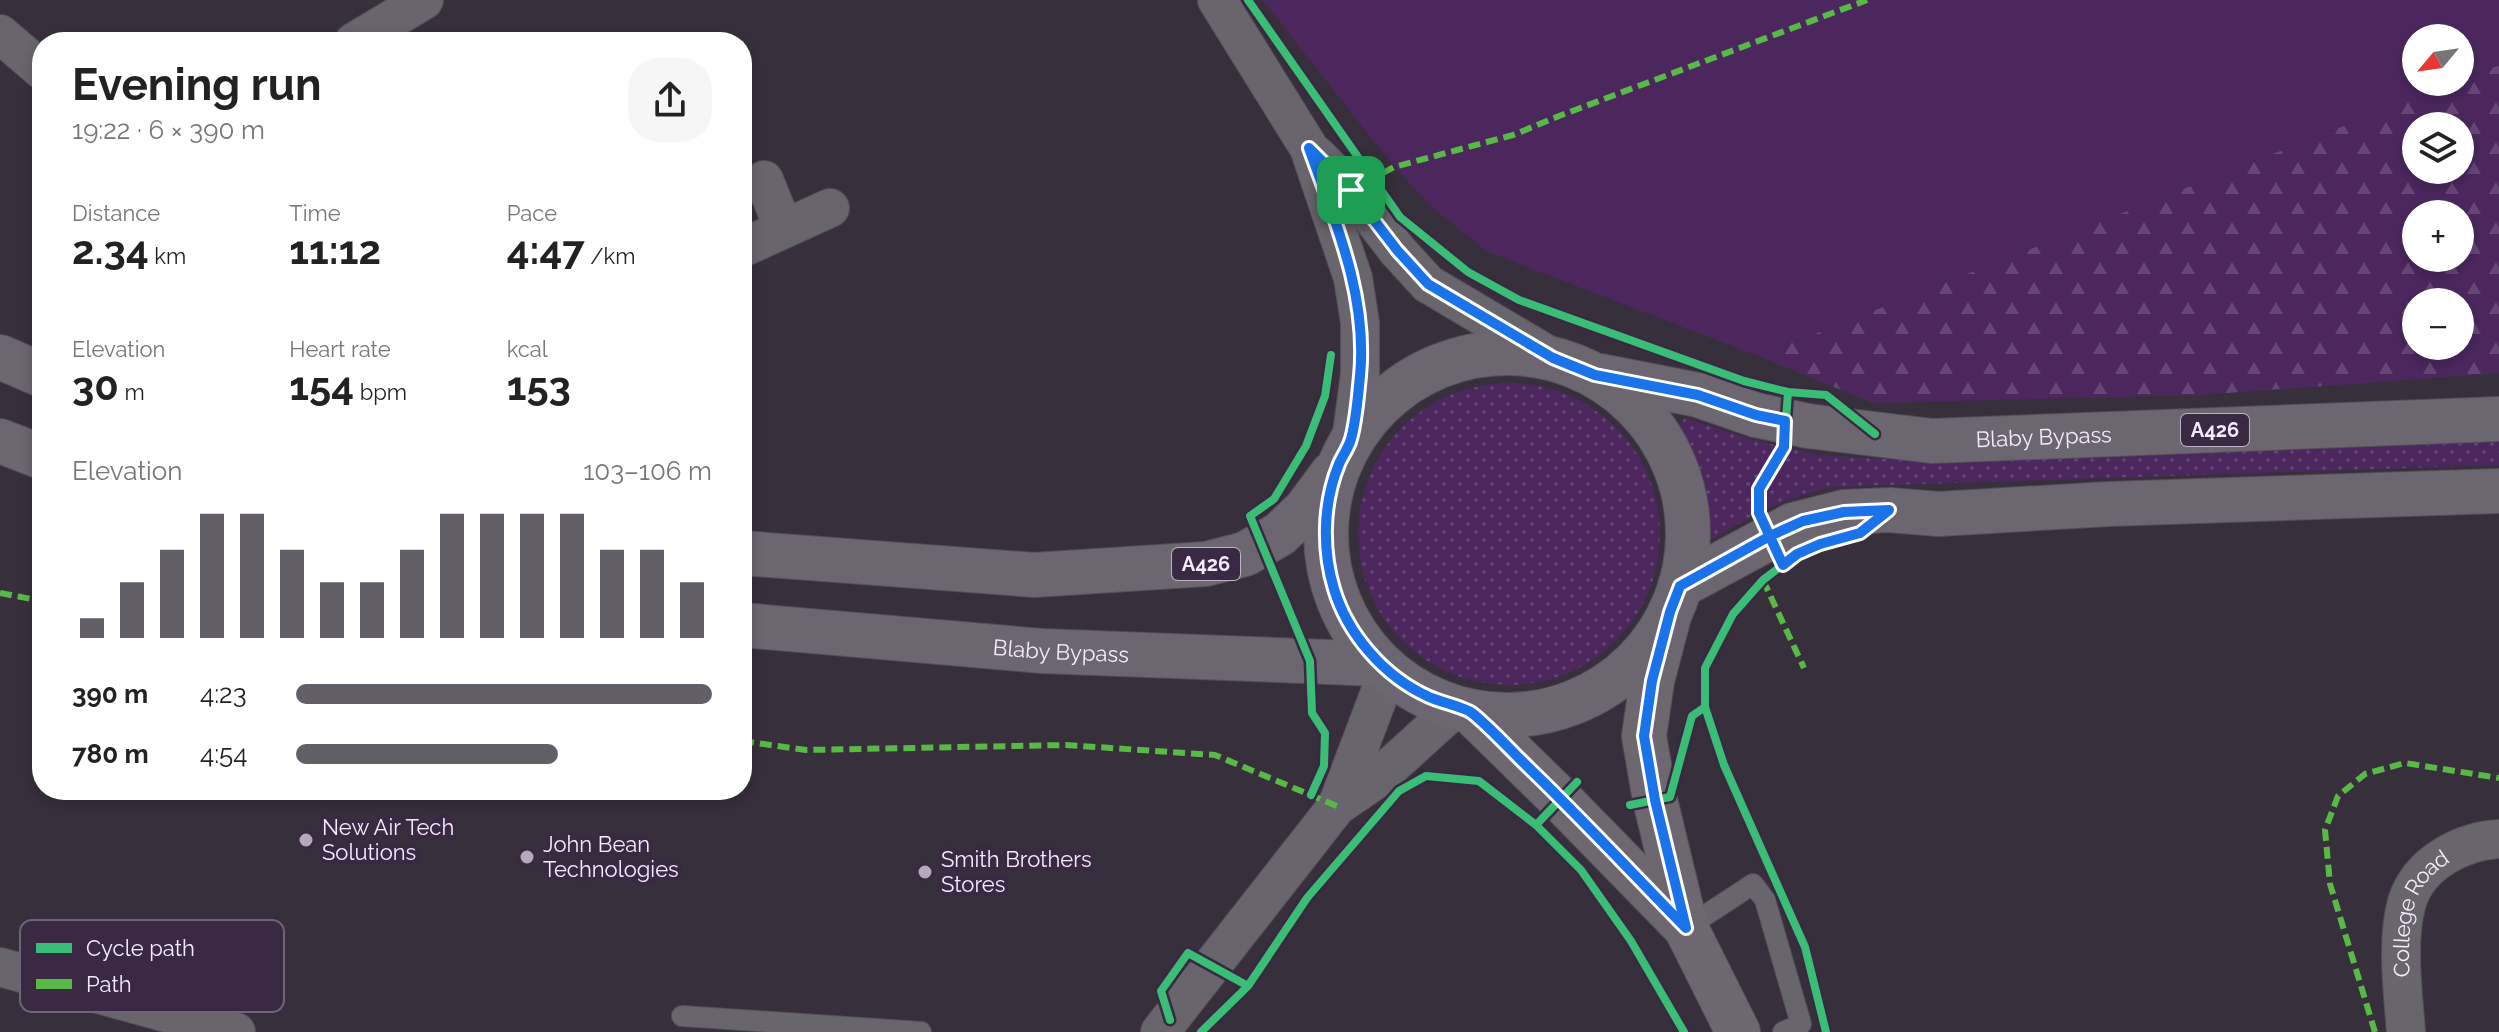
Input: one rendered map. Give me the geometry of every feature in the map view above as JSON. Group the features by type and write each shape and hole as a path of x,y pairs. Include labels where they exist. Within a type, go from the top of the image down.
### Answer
{"main road":[{"path":"1738,1032 1686,928 1655,800 1644,736 1652,681 1675,599 1687,552 1688,519 1681,485 1669,453 1635,405 1595,375 1553,358 1514,352 1488,353 1456,359 1407,382 1370,414 1344,453 1330,491 1326,520 1327,556 1334,590 1347,620 1384,668 1419,692 1462,710 1495,715 1524,715 1556,709 1611,683 1634,663 1654,639 1675,599 1793,525 1844,512 1889,510 1939,514 2109,504 2499,491"},
{"path":"0,357 32,371"},
{"name":"Blaby Bypass","path":"1595,375 1698,395 1756,415 1808,426 1932,441 2499,419"},
{"path":"0,441 32,453"},
{"name":"A426","path":"752,554 1034,575 1206,564 1245,554 1280,534 1306,509 1344,453"},
{"name":"Blaby Bypass","path":"752,626 1042,651 1384,668"},
{"path":"1462,710 1561,800 1686,928"}],"street":[{"path":"371,32 424,0"},
{"path":"1217,0 1309,148 1351,190 1397,250 1428,284 1553,358"},
{"path":"0,34 32,61"},
{"path":"1309,148 1353,278 1360,323 1360,374 1344,453"},
{"path":"764,180 784,229"},
{"path":"752,243 830,208"},
{"path":"1337,806 1384,668"},
{"path":"1160,1032 1337,806 1378,778 1462,710"},
{"name":"College Road","path":"2406,1032 2402,937 2407,901 2421,876 2447,852 2486,839 2499,839"},
{"path":"0,967 20,973"},
{"path":"163,1012 236,1032"}],"lane":[{"path":"1686,928 1753,884 1765,900 1801,1024 1783,1032"},
{"path":"682,1016 786,1027 921,1032"}],"green space":[{"path":"1263,0 2499,0 2499,65 2474,75 2474,24 2402,24 2402,96 2419,96 1758,356 1488,252 1428,204 1375,143"},
{"path":"2499,65 2499,373 2200,395 1873,403 1758,356 2419,96 2474,96 2474,75"},
{"path":"1509,383 1538,386 1567,394 1593,408 1616,427 1635,450 1649,476 1657,505 1660,534 1657,563 1649,592 1635,618 1616,641 1593,660 1567,674 1538,682 1509,685 1480,682 1451,674 1425,660 1402,641 1383,618 1369,592 1361,563 1358,534 1361,505 1369,476 1383,450 1402,427 1425,408 1451,394 1480,386"},
{"path":"1685,418 1751,439 1818,455 1919,461 2499,442 2499,465 1833,487 1769,508 1709,541 1702,482 1676,428"}],"marked path":[{"path":"1351,190 1394,167 1513,135 1867,0"},
{"path":"1763,580 1804,668"},
{"path":"0,593 32,599"},
{"path":"752,742 806,750 1066,745 1215,755 1337,806"},
{"path":"2375,1032 2330,884 2325,830 2338,796 2365,774 2405,763 2499,778"}],"cycle path":[{"path":"1248,0 1400,217 1468,272 1519,300 1744,381 1788,392 1826,395 1875,434"},
{"path":"1311,795 1324,766 1325,733 1312,713 1310,661 1250,516 1274,499 1306,446 1325,396 1331,355"},
{"path":"1783,565 1759,513 1759,489 1784,447 1788,392"},
{"path":"1826,1032 1805,947 1724,765 1705,707 1705,668 1733,614 1763,580 1797,554 1860,533 1889,510"},
{"path":"1630,805 1670,797 1692,716 1705,707"},
{"path":"1201,1032 1248,986 1307,898 1399,791 1426,776 1479,781 1536,825 1577,782"},
{"path":"1536,825 1581,870 1631,941 1684,1032"},
{"path":"1170,1020 1161,991 1188,953 1248,986"}],"place":[{"name":"New Air Tech Solutions","path":"306,840"},
{"name":"John Bean Technologies","path":"527,857"},
{"name":"Smith Brothers Stores","path":"925,872"}],"route":[{"path":"1351,190 1309,148 1353,278 1360,323 1360,374 1351,441 1338,465 1326,520 1327,556 1334,590 1347,620 1380,664 1397,678 1445,704 1470,711 1686,928 1655,800 1644,736 1652,681 1680,586 1770,536 1803,521 1844,512 1889,510 1860,533 1820,544 1797,554 1783,565 1770,536 1759,513 1759,489 1784,447 1785,421 1756,415 1698,395 1595,375 1553,358 1428,284 1397,250 1351,190"}]}
